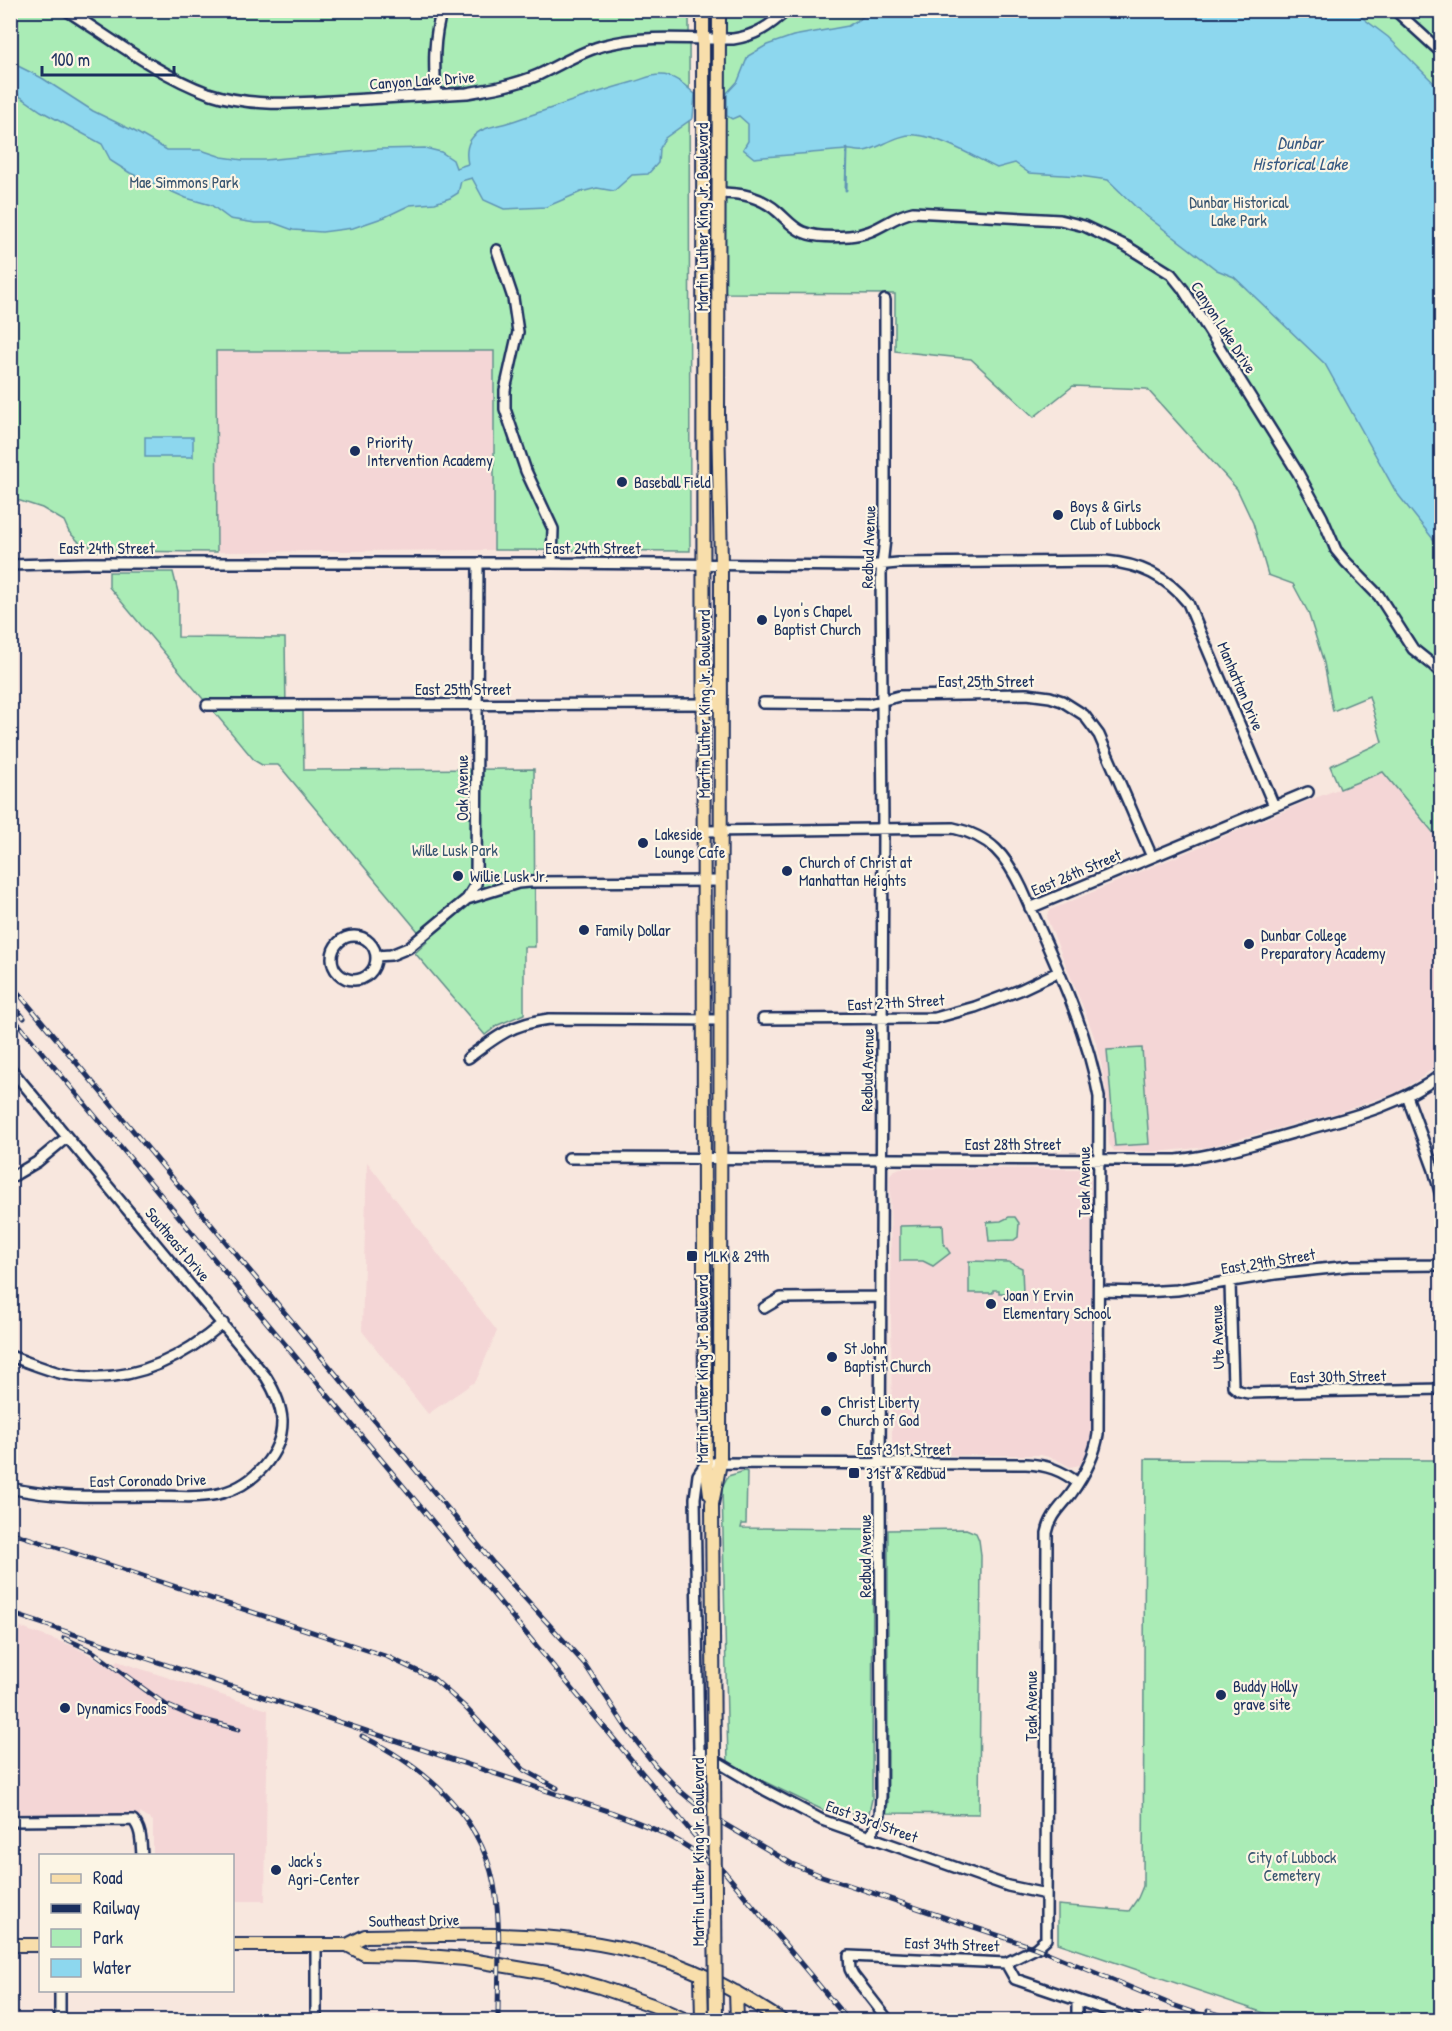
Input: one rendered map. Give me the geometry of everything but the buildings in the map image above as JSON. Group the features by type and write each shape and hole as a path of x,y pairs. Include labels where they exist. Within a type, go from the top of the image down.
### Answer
{"main road":[{"name":"Martin Luther King Jr. Boulevard","path":"703,10 704,1158 706,1463 712,1504 716,2020"},
{"name":"Martin Luther King Jr. Boulevard","path":"712,1504 720,1463 719,10"},
{"name":"Southeast Drive","path":"347,1944 365,1936 524,1935 588,1941 642,1953 701,1974 736,1992 781,2020"},
{"path":"234,1945 347,1944"},
{"name":"Southeast Drive","path":"347,1944 364,1954 465,1959 553,1974 642,2002 686,2020"},
{"path":"10,1945 39,1945"},
{"path":"701,1974 702,2020"},
{"path":"736,1992 737,2020"}],"street":[{"name":"Canyon Lake Drive","path":"66,10 167,75 210,93 233,99 290,104 467,93 514,84 604,45 650,39 746,37 772,24 786,10"},
{"path":"436,94 435,40 442,10"},
{"path":"1395,10 1442,53"},
{"name":"Canyon Lake Drive","path":"718,192 750,195 764,201 801,231 813,235 849,236 868,233 903,214 913,212 1060,220 1084,226 1162,268 1171,274 1183,289 1298,473 1322,517 1336,550 1379,596 1413,649 1442,674"},
{"path":"497,250 513,298 518,332 506,390 506,409 526,471 553,529 552,563"},
{"name":"Redbud Avenue","path":"870,1838 880,1814 881,1796 883,829 881,700 885,539 885,300"},
{"name":"East 24th Street","path":"10,565 552,563 865,566 1106,561 1145,569 1159,575 1170,584"},
{"name":"Oak Avenue","path":"467,900 476,884 477,876 478,563"},
{"name":"Manhattan Drive","path":"1170,584 1188,603 1196,617 1274,806"},
{"name":"East 25th Street","path":"763,703 869,704 898,696 1037,695 1050,697 1072,707 1093,725 1105,745 1152,857"},
{"name":"East 25th Street","path":"207,705 720,704"},
{"name":"East 26th Street","path":"703,831 952,828 963,830 995,847 1012,869 1030,908 1308,792"},
{"path":"376,956 391,956 408,948 467,900 518,883 720,882"},
{"name":"Teak Avenue","path":"1030,908 1080,1024 1094,1070 1099,1097 1098,1434 1096,1447 1088,1467 1049,1522 1047,1533 1046,1939"},
{"path":"352,936 368,940 376,956 371,971 364,977 350,979 340,975 335,968 333,952 343,939 352,936"},
{"name":"East 27th Street","path":"764,1019 935,1018 954,1014 1020,990 1058,972"},
{"path":"468,1058 496,1037 527,1022 549,1019 720,1020"},
{"name":"Southeast Drive","path":"10,1068 266,1377 277,1397 282,1423 271,1455"},
{"name":"East 28th Street","path":"569,1158 1177,1160 1216,1154 1362,1114 1407,1096 1442,1074"},
{"path":"1407,1096 1434,1170 1442,1200"},
{"path":"10,1178 37,1162 67,1137"},
{"path":"1441,1265 1442,1248"},
{"name":"East 29th Street","path":"1099,1291 1168,1291 1275,1274 1350,1266 1441,1265"},
{"name":"Ute Avenue","path":"1230,1282 1233,1386 1236,1388"},
{"path":"764,1308 782,1298 881,1298"},
{"path":"10,1356 67,1374 101,1377 123,1374 148,1369 183,1353 201,1342 222,1323"},
{"name":"East 30th Street","path":"1236,1388 1248,1393 1442,1389"},
{"name":"East Coronado Drive","path":"10,1488 36,1494 64,1496 211,1495 223,1493 247,1482 266,1464 271,1455"},
{"name":"East 31st Street","path":"706,1463 1042,1465 1055,1468 1078,1483"},
{"name":"East 33rd Street","path":"706,1463 698,1474 694,1507 699,1751 822,1820 1008,1886 1046,1894"},
{"path":"10,1821 133,1820 140,1831 142,1854"},
{"name":"East 34th Street","path":"888,2020 853,1975 849,1956 1006,1963 1036,1948 1046,1939"},
{"path":"316,1944 316,2020"},
{"path":"1006,1963 1015,1979 1136,2020"},
{"path":"60,1992 60,2020"},
{"path":"1077,2001 1077,2020"}],"shaded area":[{"name":"Priority Intervention Academy","path":"216,351 495,351 494,550 217,552"},
{"name":"Dunbar College Preparatory Academy","path":"1383,772 1441,843 1441,1063 1395,1093 1340,1112 1208,1147 1155,1152 1114,1151 1109,1144 1106,1089 1098,1048 1048,921 1047,915 1050,910 1315,798"},
{"path":"367,1162 497,1331 476,1381 428,1414 362,1331"},
{"name":"Joan Y Ervin Elementary School","path":"900,1168 1084,1169 1089,1171 1091,1179 1092,1429 1087,1455 1080,1465 1070,1467 1056,1459 1041,1455 895,1455 892,1453 890,1175"},
{"path":"10,1624 73,1646 112,1669 117,1661 268,1710 265,1901 234,1901 234,1854 153,1854 153,1821 140,1813 140,1826 11,1825"}],"green space":[{"name":"Mae Simmons Park","path":"11,11 689,11 690,551 494,550 494,351 216,351 217,552 93,551 88,544 80,543 69,532 64,521 42,508 11,498"},
{"name":"Dunbar Historical Lake Park","path":"725,11 1441,11 1441,842 1383,772 1340,789 1330,766 1382,742 1369,696 1333,711 1324,663 1308,612 1293,584 1268,575 1253,523 1237,489 1147,389 1073,386 1034,417 971,359 895,351 895,294 725,293"},
{"name":"Wille Lusk Park","path":"109,572 173,572 178,592 178,637 285,638 286,711 303,711 304,770 534,769 535,947 524,947 524,1014 498,1025 485,1035 415,953 427,942 283,770 278,765 262,765 255,761 109,587"},
{"path":"1142,1048 1149,1144 1115,1146 1107,1050"},
{"path":"1015,1217 1019,1223 1018,1237 1014,1240 989,1241 987,1222 1001,1221"},
{"path":"943,1225 944,1244 950,1253 933,1266 923,1261 900,1261 900,1226"},
{"path":"969,1261 1009,1262 1022,1268 1023,1293 999,1293 999,1290 993,1290 993,1293 969,1293"},
{"name":"City of Lubbock Cemetery","path":"1145,1459 1441,1460 1441,2020 1285,2020 1058,1943 1058,1905 1129,1911 1143,1886"},
{"path":"747,1472 746,1524 742,1524 741,1528 869,1529 873,1532 872,1799 869,1813 827,1812 728,1764 722,1487 728,1476"},
{"path":"966,1529 976,1533 981,1555 979,1814 886,1813 888,1803 888,1530"}],"water":[{"name":"Dunbar Historical Lake","path":"874,10 1352,10 1388,37 1441,90 1441,549 1396,492 1325,364 1234,277 1217,270 1140,211 1108,180 1029,173 1015,163 997,168 947,143 916,135 902,136 870,150 862,151 847,150 754,158 743,149 748,141 748,124 739,116 732,119 727,116 727,93 738,81 748,56 767,45 793,36 848,26"},
{"path":"10,59 93,111 167,150 201,150 222,157 243,160 380,149 425,148 441,152 453,160 456,168 468,164 469,144 475,134 480,131 602,91 664,75 678,81 695,94 693,118 665,138 659,148 658,163 648,174 632,175 614,191 597,188 581,192 546,207 504,209 484,200 472,178 461,181 458,193 450,198 435,203 410,205 353,228 322,232 293,230 274,223 230,219 211,205 186,198 130,173 111,161 102,144 41,111 11,90"},
{"path":"145,437 193,437 193,457 145,457"}],"waterway":[{"path":"846,190 847,149"}],"railway":[{"path":"10,983 494,1564 584,1663 627,1729 654,1764 679,1790 709,1815 792,1864 1036,1948 1170,2004 1216,2020"},
{"path":"10,1001 24,1018"},
{"path":"10,1014 848,2020"},
{"path":"10,1532 388,1657 434,1679 465,1707 524,1770 557,1788"},
{"path":"10,1613 611,1812 676,1840 711,1865"},
{"path":"64,1638 92,1651 166,1705 196,1718 239,1729"},
{"path":"362,1736 410,1764 431,1781 467,1821 481,1844 490,1869 498,1912 498,2020"},
{"path":"1208,2011 1235,2020"}],"place":[{"name":"Priority Intervention Academy","path":"355,451"},
{"name":"Baseball Field","path":"622,482"},
{"name":"Boys & Girls Club of Lubbock","path":"1058,515"},
{"name":"Lyon's Chapel Baptist Church","path":"762,620"},
{"name":"Lakeside Lounge Cafe","path":"643,843"},
{"name":"Church of Christ at Manhattan Heights","path":"787,871"},
{"name":"Willie Lusk Jr.","path":"458,876"},
{"name":"Family Dollar","path":"584,930"},
{"name":"Dunbar College Preparatory Academy","path":"1249,944"},
{"name":"MLK & 29th","path":"692,1256"},
{"name":"Joan Y Ervin Elementary School","path":"991,1304"},
{"name":"St John Baptist Church","path":"832,1357"},
{"name":"Christ Liberty Church of God","path":"826,1411"},
{"name":"31st & Redbud","path":"854,1473"},
{"name":"Buddy Holly grave site","path":"1221,1695"},
{"name":"Dynamics Foods","path":"65,1708"},
{"name":"Jack's Agri-Center","path":"276,1870"}]}
